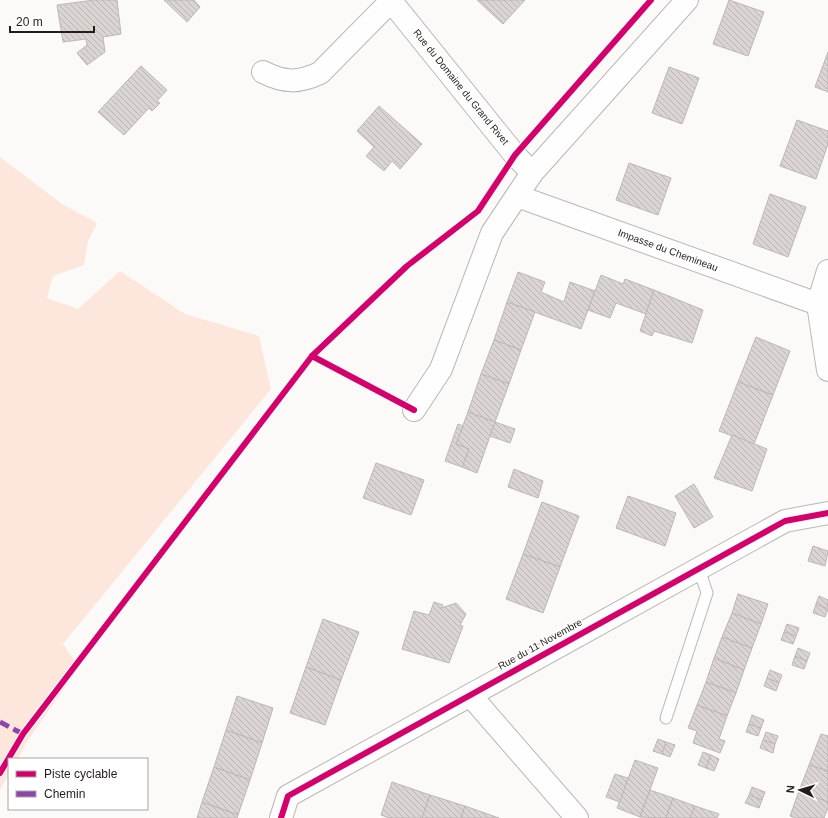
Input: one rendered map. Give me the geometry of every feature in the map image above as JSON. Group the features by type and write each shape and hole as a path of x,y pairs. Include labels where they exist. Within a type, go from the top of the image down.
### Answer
{"street":[{"name":"Rue du Domaine du Grand Rivet","path":"263,72 275,78 288,81 305,80 320,73 392,0 515,155 532,173"},
{"path":"414,410 441,369 492,233 532,173 687,0"},
{"name":"Impasse du Chemineau","path":"517,196 818,304"},
{"path":"828,271 818,304 828,370"},
{"name":"Rue du 11 Novembre","path":"281,818 288,796 785,521 828,513"},
{"path":"470,695 577,818"}],"lane":[{"path":"666,718 707,593 699,569"}],"shaded area":[{"path":"0,157 62,204 97,223 88,241 84,265 53,276 47,298 78,309 120,271 185,314 259,336 271,389 63,644 79,667 26,743 18,758 8,758 8,776 0,790"}],"building":[{"path":"94,0 117,0 121,34 103,37 105,52 87,65 77,53 87,45 86,39 63,42 57,5"},
{"path":"164,0 194,0 200,7 187,22"},
{"path":"477,0 525,0 503,24"},
{"path":"729,0 764,12 748,56 713,44"},
{"path":"828,52 828,92 815,87"},
{"path":"141,66 167,90 157,101 160,103 152,111 149,108 124,135 98,112"},
{"path":"669,67 699,78 682,124 652,113"},
{"path":"379,106 422,144 400,169 392,161 384,171 366,156 374,147 357,131"},
{"path":"797,120 828,131 828,144 816,179 780,166"},
{"path":"629,163 671,178 658,215 616,200"},
{"path":"770,194 806,207 788,257 753,244"},
{"path":"518,272 545,282 541,292 564,302 570,282 595,291 581,329 507,302"},
{"path":"601,275 623,284 625,279 654,290 646,314 616,303 610,318 588,310"},
{"path":"654,290 703,310 692,343 654,331 652,336 640,331"},
{"path":"507,302 535,312 521,350 494,340"},
{"path":"756,337 790,351 773,395 738,382"},
{"path":"494,340 521,350 509,384 481,374"},
{"path":"481,374 509,384 495,422 468,412"},
{"path":"738,382 773,395 754,444 719,431"},
{"path":"468,412 495,422 477,473 462,467 469,449 456,444"},
{"path":"495,422 515,429 510,443 490,436"},
{"path":"458,424 463,426 456,444 469,449 462,467 445,461"},
{"path":"732,435 767,449 752,491 714,478"},
{"path":"376,463 424,480 411,515 363,498"},
{"path":"514,469 543,481 538,498 508,487"},
{"path":"694,484 713,517 694,528 675,496"},
{"path":"628,496 676,513 665,546 616,528"},
{"path":"542,502 579,516 560,567 523,554"},
{"path":"813,546 828,551 825,566 808,561"},
{"path":"523,554 560,567 543,613 506,599"},
{"path":"738,594 768,604 761,624 732,613"},
{"path":"819,596 828,600 828,609 816,604"},
{"path":"434,602 443,605 441,608 456,603 466,614 460,625 463,626 449,663 402,649 414,611 429,615"},
{"path":"816,604 828,609 825,617 813,613"},
{"path":"732,613 761,624 752,648 722,637"},
{"path":"323,619 359,632 341,680 306,667"},
{"path":"787,624 799,628 796,636 784,632"},
{"path":"784,632 796,636 793,644 781,640"},
{"path":"722,637 752,648 744,670 714,658"},
{"path":"798,648 810,653 807,661 795,656"},
{"path":"795,656 807,661 804,669 792,665"},
{"path":"714,658 744,670 736,693 706,682"},
{"path":"306,667 341,680 325,725 290,713"},
{"path":"770,670 782,675 779,683 767,678"},
{"path":"767,678 779,683 776,691 764,686"},
{"path":"706,682 736,693 727,716 697,705"},
{"path":"237,696 273,708 262,743 226,730"},
{"path":"697,705 727,716 719,739 725,741 720,753 693,743 697,731 688,728"},
{"path":"752,715 764,720 761,728 749,724"},
{"path":"749,724 761,728 758,736 746,732"},
{"path":"226,730 262,743 250,780 214,767"},
{"path":"766,732 778,736 775,744 763,740"},
{"path":"821,734 828,736 828,771 809,765"},
{"path":"658,739 666,742 662,754 653,751"},
{"path":"763,740 775,744 773,753 760,748"},
{"path":"666,742 675,745 670,757 662,754"},
{"path":"703,752 711,755 706,768 698,765"},
{"path":"711,755 719,759 714,771 706,768"},
{"path":"635,760 658,768 640,817 617,808"},
{"path":"809,765 828,771 828,802 799,791"},
{"path":"214,767 250,780 238,815 202,802"},
{"path":"615,774 628,778 620,802 606,797"},
{"path":"392,782 430,795 422,818 389,818 381,815"},
{"path":"752,787 765,792 762,800 749,795"},
{"path":"650,790 673,798 666,818 640,817"},
{"path":"799,791 828,802 828,808 824,818 796,818 790,816"},
{"path":"430,795 465,806 461,818 422,818"},
{"path":"749,795 762,800 759,808 745,803"},
{"path":"673,798 695,806 690,818 666,818"},
{"path":"202,802 238,815 237,818 197,818"},
{"path":"465,806 499,818 461,818"},
{"path":"695,806 719,814 717,818 690,818"}],"marked path":[{"path":"0,722 23,734"}],"cycle path":[{"path":"312,356 407,266 478,211 515,155 651,0"},
{"path":"9,758 23,734 312,356 414,410"},
{"path":"281,818 288,796 785,521 828,513"},
{"path":"0,773 8,759"}]}
